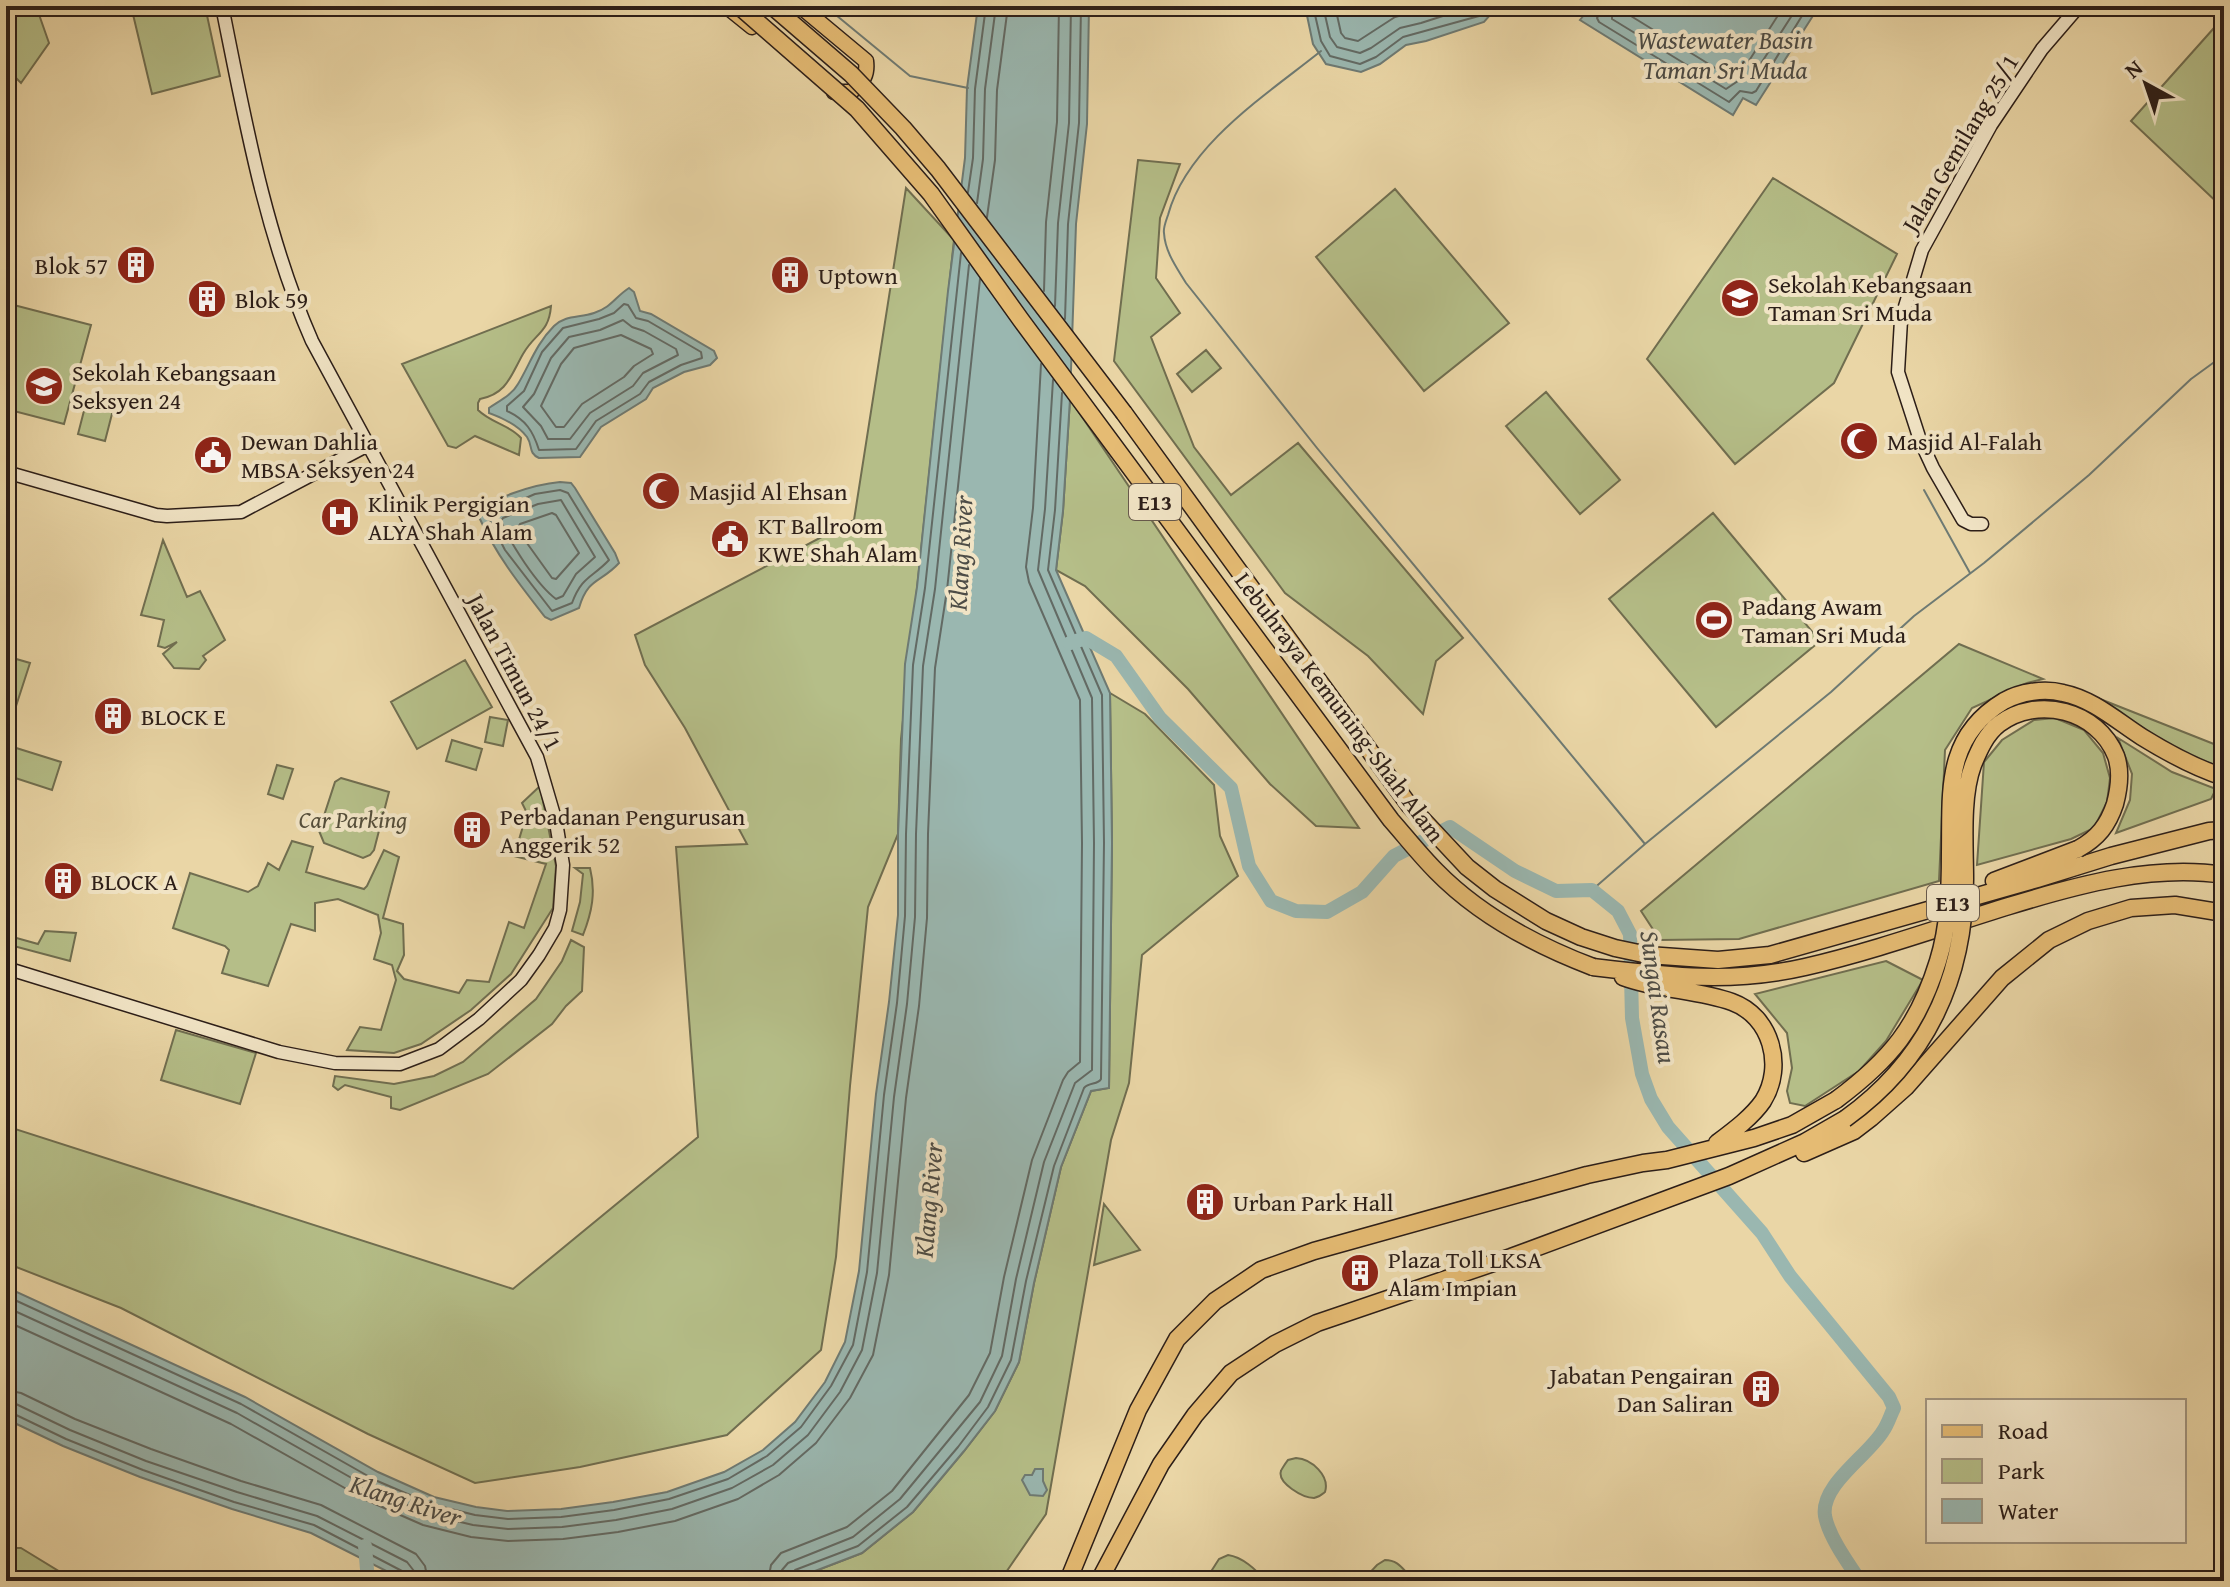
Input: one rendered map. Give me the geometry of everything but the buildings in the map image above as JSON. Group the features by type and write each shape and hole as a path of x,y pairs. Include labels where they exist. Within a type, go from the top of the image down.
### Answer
{"highway":[{"name":"Lebuhraya Kemuning-Shah Alam","path":"739,6 857,109 931,194 1085,408 1391,820 1416,849 1456,890 1524,938 1644,985 1683,984"},
{"name":"Lebuhraya Kemuning-Shah Alam","path":"772,6 851,74 938,169 1124,413 1409,805 1467,867 1517,904 1581,937 1637,953 1718,960 1770,955 2111,856 2224,830"},
{"path":"1068,1581 1138,1410 1177,1339 1215,1301 1261,1270 1314,1251 1587,1175 1667,1160 1754,1138 1792,1125 1836,1100 1863,1080 1908,1029 1930,984 1945,931 1949,888 1950,782 1965,737 1984,715 2011,697 2033,692 2060,692 2083,698 2176,757 2224,777"},
{"path":"1099,1581 1161,1464 1195,1415 1231,1373 1275,1344 1317,1323 1511,1257 1729,1176 1805,1142 1867,1103 1901,1069 1935,1019 1946,991 1960,940 1964,908 1965,829 1967,790 1981,745 1997,726 2014,714 2034,709 2056,708 2078,715 2100,732 2116,755 2119,790 2111,816 2099,834 2078,849 1861,929"},
{"name":"E13","path":"1683,984 1804,967 2036,898 2105,881 2156,874 2207,872 2224,875"},
{"path":"1729,1176 1793,1158 1854,1131 1906,1087 2002,978 2049,940 2088,921 2131,908 2175,905 2224,913"},
{"path":"1683,984 1746,1009 1762,1023 1772,1044 1774,1065 1763,1101 1710,1149"}],"main road":[{"path":"726,6 836,93 851,92 862,82 867,71 866,61 800,6"}],"street":[{"name":"Jalan Timun 24/1","path":"6,968 279,1052 335,1063 400,1064 439,1049 479,1019 521,980 555,928 560,910 563,865 556,822 537,757 312,341 297,306 279,255 250,143 222,6"},
{"name":"Jalan Gemilang 25/1","path":"1982,524 1963,520 1920,440 1898,372 1901,320 1922,250 1991,125 2042,49 2079,6"},
{"path":"6,472 156,515 241,512 368,445"}],"green space":[{"path":"6,6 36,6 49,43 21,83 6,68"},
{"path":"131,6 205,6 220,76 152,94"},
{"path":"2222,19 2224,22 2224,209 2131,121"},
{"path":"1138,160 1180,164 1160,218 1156,278 1180,313 1151,337 1194,447 1231,495 1298,443 1463,638 1436,661 1423,714 1368,656 1285,593 1114,361"},
{"path":"1773,178 1897,254 1834,383 1735,464 1647,359"},
{"path":"906,188 954,240 901,739 898,834 868,907 836,1257 821,1350 727,1435 580,1467 475,1483 368,1434 121,1308 6,1263 6,1126 513,1289 698,1137 676,847 747,844 685,728 645,665 635,635 854,520"},
{"path":"1395,189 1509,323 1424,391 1316,257"},
{"name":"Sekolah Kebangsaan Seksyen 24","path":"6,303 91,325 64,424 6,409"},
{"path":"551,306 544,328 528,347 507,382 496,393 480,399 478,403 478,410 521,438 519,455 475,436 456,448 448,446 402,364"},
{"path":"1206,350 1221,368 1192,392 1177,374"},
{"path":"1546,392 1620,480 1580,514 1506,426"},
{"path":"1070,399 1359,828 1316,826 1270,784 1188,689 1085,586 1056,570"},
{"path":"86,403 113,410 105,441 78,434"},
{"name":"Padang Awam Taman Sri Muda","path":"1713,513 1820,641 1716,727 1609,599"},
{"path":"163,540 187,597 200,591 225,640 203,656 206,660 199,669 174,668 163,654 177,642 165,648 158,646 164,620 141,615"},
{"path":"1959,644 2043,679 1972,708 1945,750 1939,881 1739,939 1660,940 1641,911"},
{"path":"6,656 30,663 6,737"},
{"path":"465,660 492,707 417,749 391,702"},
{"path":"1110,693 1145,714 1214,785 1220,836 1238,876 1142,955 1129,1083 1111,1140 1046,1514 1000,1581 789,1581 862,1553 913,1512 995,1411 1019,1362 1061,1167 1091,1091 1109,1088"},
{"path":"2095,697 2224,748 2224,768 2185,755"},
{"path":"490,717 508,720 503,746 485,742"},
{"path":"2055,718 2084,730 2103,753 2110,778 2107,802 2094,828 2071,839 1977,865 1984,762 2002,740 2034,720"},
{"path":"2118,738 2172,772 2216,789 2211,799 2116,833 2130,800 2132,774"},
{"path":"452,740 482,749 476,770 446,761"},
{"path":"13,747 61,762 52,790 6,775"},
{"path":"277,765 293,769 283,799 268,794"},
{"name":"Car Parking","path":"341,778 389,792 374,850 363,858 324,843 319,831 335,782"},
{"path":"540,786 556,866 553,908 511,974 471,1010 421,1044 394,1053 347,1050 360,1027 381,1030 396,980 392,965 374,959 381,933 378,915 338,899 315,903 315,931 291,924 268,986 222,973 229,950 225,946 173,928 190,873 248,892 258,886 268,863 279,870 292,841 313,847 306,872 364,889 384,850 399,857 383,918 403,924 404,955 397,971 404,979 459,993 467,980 489,982 509,922 524,928 546,864 514,856 527,813 522,803"},
{"path":"575,868 590,868 593,885 589,918 583,935 572,931 583,874"},
{"path":"45,931 76,933 70,961 6,944 6,935 38,944"},
{"path":"571,940 584,947 582,991 552,1024 488,1074 400,1110 391,1108 391,1097 345,1085 338,1090 333,1086 335,1076 394,1084 434,1076 463,1062 536,999 562,961"},
{"path":"1886,961 1923,980 1886,1041 1859,1071 1805,1106 1790,1103 1787,1091 1792,1068 1787,1033 1755,994"},
{"path":"176,1030 256,1053 240,1104 161,1080"},
{"path":"1104,1204 1140,1250 1094,1265"},
{"path":"1288,1460 1308,1461 1322,1474 1326,1486 1320,1496 1304,1495 1283,1480 1282,1469"},
{"path":"6,1548 21,1548 65,1575 58,1581 6,1581"},
{"path":"1228,1555 1248,1564 1265,1581 1205,1581 1219,1559"},
{"path":"1385,1560 1402,1567 1406,1572 1406,1581 1362,1581 1377,1565"}],"water":[{"name":"Klang River","path":"978,6 1089,6 1087,124 1076,224 1070,399 1056,570 1110,693 1112,843 1109,1088 1091,1091 1061,1167 1019,1362 995,1411 913,1512 862,1553 789,1581 406,1581 311,1533 140,1477 6,1419 6,1287 245,1397 378,1472 434,1497 507,1511 561,1509 613,1502 667,1492 724,1472 763,1450 795,1422 825,1382 845,1342 859,1271 876,1094 889,1002 898,915 905,664 917,587 965,158 967,88"},
{"path":"1305,6 1498,6 1484,22 1406,45 1380,64 1361,72 1326,64 1313,44"},
{"name":"Wastewater Basin Taman Sri Muda","path":"1600,6 1816,6 1816,11 1756,105 1743,98 1733,115 1580,20"},
{"path":"629,288 634,292 640,311 651,314 714,351 717,358 710,365 684,372 653,388 646,399 601,427 580,457 539,458 533,454 529,440 523,433 510,422 489,413 489,408 515,388 538,347 558,322 600,311"},
{"path":"560,482 571,483 575,488 619,563 591,585 579,608 551,620 545,617 509,569 479,517 492,503 502,498"},
{"path":"1035,1469 1043,1469 1047,1490 1043,1496 1030,1495 1022,1480 1025,1475 1032,1475"}],"waterway":[{"path":"825,6 910,76 968,88"},
{"path":"1321,51 1231,123 1192,166 1178,190 1165,224 1169,253 1186,283 1317,448 1645,844"},
{"path":"1592,890 1831,692 1914,616 1984,563 2089,475 2191,379 2224,355"},
{"path":"1924,490 1970,573"},
{"name":"Sungai Rasau","path":"1070,643 1086,638 1116,656 1160,718 1231,788 1249,866 1271,901 1296,911 1327,912 1362,892 1394,856 1450,827 1515,871 1556,891 1592,890 1618,911 1630,934 1632,1018 1642,1074 1651,1099 1668,1127 1762,1233 1790,1276 1889,1397 1894,1408 1883,1431 1837,1482 1825,1504 1830,1532 1860,1581"},
{"path":"365,1546 368,1581"}],"place":[{"name":"Blok 57","path":"136,265"},
{"name":"Uptown","path":"790,275"},
{"name":"Sekolah Kebangsaan Taman Sri Muda","path":"1740,298"},
{"name":"Blok 59","path":"207,299"},
{"name":"Sekolah Kebangsaan Seksyen 24","path":"44,386"},
{"name":"Masjid Al-Falah","path":"1859,441"},
{"name":"Dewan Dahlia MBSA Seksyen 24","path":"213,455"},
{"name":"Masjid Al Ehsan","path":"661,491"},
{"name":"Klinik Pergigian ALYA Shah Alam","path":"340,517"},
{"name":"KT Ballroom KWE Shah Alam","path":"730,539"},
{"name":"Padang Awam Taman Sri Muda","path":"1714,620"},
{"name":"BLOCK E","path":"113,716"},
{"name":"Perbadanan Pengurusan Anggerik 52","path":"472,830"},
{"name":"BLOCK A","path":"63,881"},
{"name":"Urban Park Hall","path":"1205,1202"},
{"name":"Plaza Toll LKSA Alam Impian","path":"1360,1273"},
{"name":"Jabatan Pengairan Dan Saliran","path":"1761,1389"}]}
